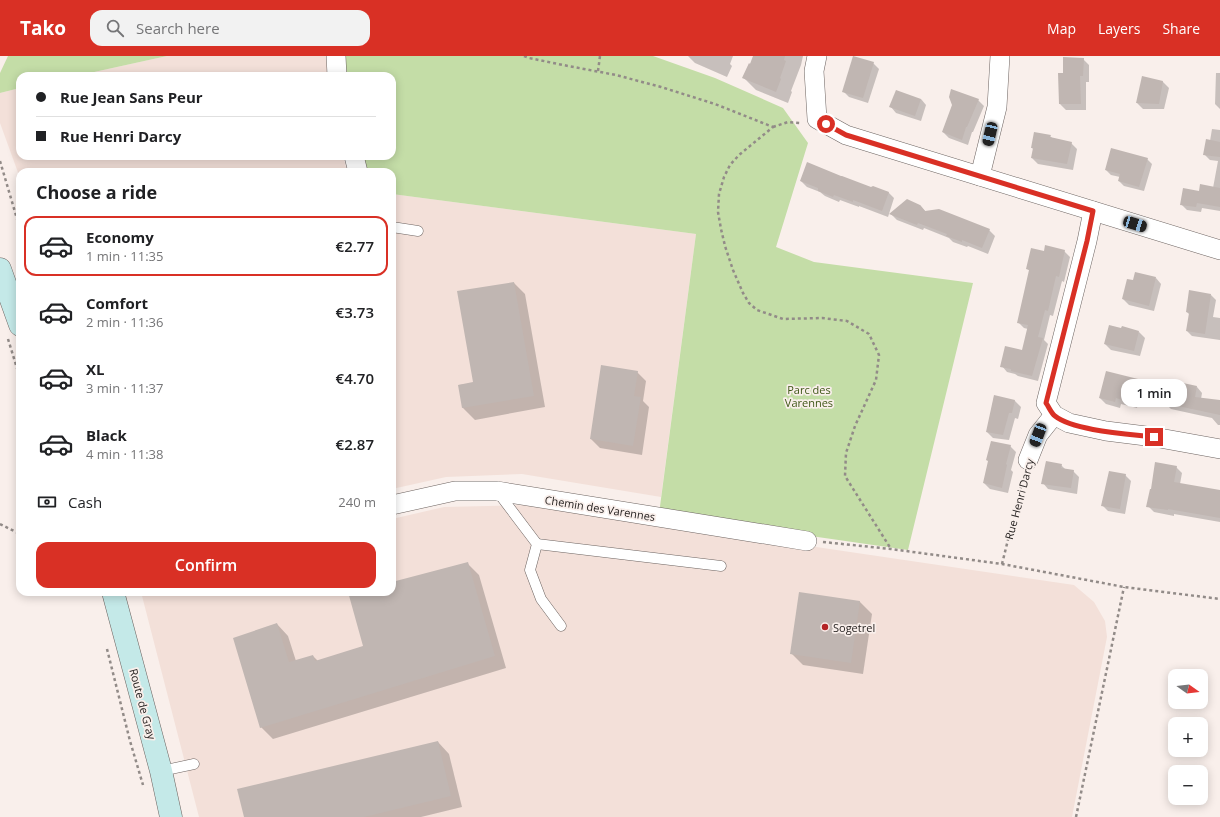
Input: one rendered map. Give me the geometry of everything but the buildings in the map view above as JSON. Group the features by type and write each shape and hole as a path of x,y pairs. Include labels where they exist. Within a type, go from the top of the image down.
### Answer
{"main road":[{"path":"0,269 13,331"},
{"name":"Route de Gray","path":"114,596 161,772 171,817"}],"street":[{"path":"336,56 337,72"},
{"path":"816,56 814,71 817,119 846,135 1220,250"},
{"path":"980,176 997,107 1000,56"},
{"path":"1093,211 1087,241 1046,403 1054,415 1069,423 1106,431 1154,437 1220,449"},
{"name":"Rue Henri Darcy","path":"1028,460 1038,435 1054,415"},
{"name":"Chemin des Varennes","path":"396,504 455,491 497,491 807,541"}],"lane":[{"path":"396,228 418,231"},
{"path":"497,491 536,544 721,566"},
{"path":"536,544 530,570 541,599 561,626"},
{"path":"161,772 194,764"}],"path":[{"path":"524,56 661,86 715,104 773,127"},
{"path":"598,71 600,56"},
{"path":"817,119 803,124 788,122 773,127 739,155 730,165 724,177 719,194 718,212 725,246 733,270 749,303 757,310 783,319 822,318 847,321 868,334 879,355 876,380 855,426 846,453 846,476 891,549"},
{"path":"0,161 16,215"},
{"path":"13,331 16,351"},
{"name":"Rue Henri Darcy","path":"1002,564 1028,460"},
{"path":"0,524 16,532"},
{"path":"807,541 891,549 1002,564 1124,587 1220,599"},
{"path":"1076,817 1124,587"},
{"path":"105,644 130,741 145,791"}],"shaded area":[{"path":"167,56 326,56 328,72 94,72"},
{"path":"16,89 16,160 344,160 346,168 16,168 0,123 0,93"},
{"path":"396,195 696,234 661,497 522,474 446,477 396,488"},
{"path":"530,505 1074,585 1094,602 1105,621 1107,637 1072,817 199,817 142,596 396,596 396,518 444,507"}],"green space":[{"path":"8,56 167,56 94,72 16,72 16,89 0,93 0,73"},
{"name":"Parc des Varennes","path":"344,56 653,56 715,78 783,108 808,143 776,247 814,262 973,283 908,550 659,514 696,234 396,195 396,168 366,168 363,160 396,160 396,72 345,72"}],"place":[{"name":"Sogetrel","path":"825,627"}],"route":[{"path":"826,124 846,135 1093,211 1087,241 1046,403 1054,415 1069,423 1106,431 1154,437"}]}
